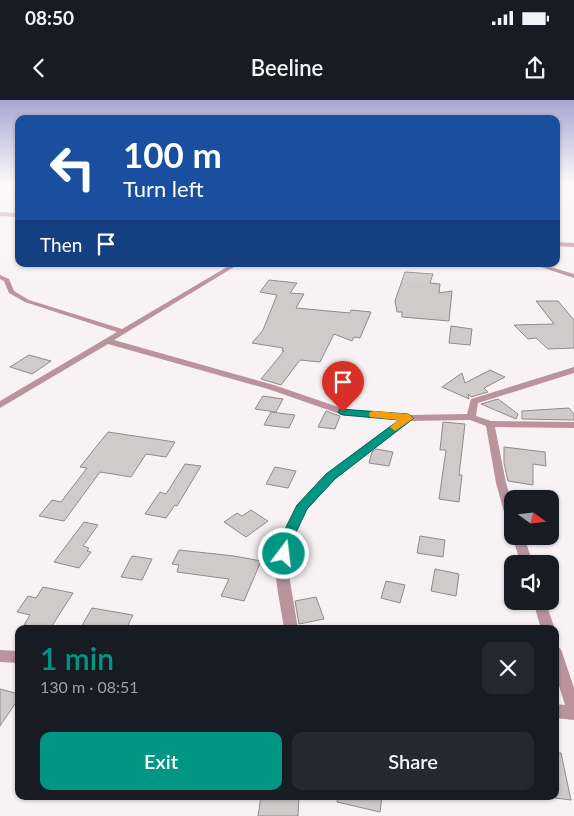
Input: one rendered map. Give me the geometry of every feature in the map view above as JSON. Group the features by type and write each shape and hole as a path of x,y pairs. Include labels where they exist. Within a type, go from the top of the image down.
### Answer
{"street":[{"path":"560,244 574,245"},
{"path":"0,405 231,267"},
{"path":"545,267 574,276"},
{"path":"0,277 7,280 11,292 26,301 124,332"},
{"path":"108,341 271,387 343,412 408,418 471,417 490,424 574,425"},
{"path":"471,417 474,401 574,370"},
{"path":"290,625 282,568 286,539 302,508 331,476 408,418"},
{"path":"490,424 504,493"},
{"path":"542,610 547,625"},
{"path":"0,656 15,657"},
{"path":"559,665 574,712 559,710"}],"building":[{"path":"405,272 433,274 430,283 440,284 439,293 452,291 449,321 402,317 402,312 397,312 395,301"},
{"path":"269,280 297,283 290,293 304,294 296,308 350,313 351,310 371,312 360,338 354,337 352,341 334,334 320,362 300,360 281,385 261,379 284,351 282,351 283,348 252,343 263,330 277,295 260,292"},
{"path":"536,301 558,301 574,320 574,348 548,349 536,338 528,339 514,325 554,324"},
{"path":"451,326 472,329 470,345 449,343"},
{"path":"29,355 51,361 32,374 10,367"},
{"path":"490,370 505,377 484,388 488,392 471,397 468,394 469,399 442,387 462,373 465,383"},
{"path":"263,396 283,399 276,412 255,409"},
{"path":"498,399 518,414 516,419 481,404"},
{"path":"569,408 574,414 574,420 522,419 522,411"},
{"path":"326,411 340,416 335,429 318,427"},
{"path":"271,412 295,415 289,428 264,425"},
{"path":"443,422 465,424 459,475 462,475 459,502 439,499 446,450 440,450"},
{"path":"108,432 175,442 166,457 146,454 131,477 100,472 64,521 39,516 52,500 61,502 87,468 80,467"},
{"path":"504,447 545,452 546,466 533,464 533,485 508,481 504,463"},
{"path":"376,449 393,452 389,466 369,463 372,452"},
{"path":"185,464 201,466 177,506 175,505 166,518 145,514 160,492 166,494"},
{"path":"275,467 296,471 288,488 266,484"},
{"path":"251,510 268,521 246,537 224,522 237,513 242,516"},
{"path":"84,522 98,525 83,546 89,548 87,551 91,552 79,568 54,562"},
{"path":"420,536 445,540 443,557 417,553"},
{"path":"179,550 261,561 244,601 221,596 229,579 177,572 179,565 172,564"},
{"path":"132,556 152,559 142,580 121,577"},
{"path":"435,569 459,574 456,596 431,591"},
{"path":"386,581 405,585 400,603 381,598"},
{"path":"43,587 73,593 53,625 24,625 30,615 17,612 28,596 36,598"},
{"path":"316,597 324,619 299,624 295,601"},
{"path":"92,608 133,615 128,625 82,625"},
{"path":"0,689 15,693 15,704 0,726"},
{"path":"559,753 561,753 571,800 559,798"},
{"path":"260,800 299,800 298,816 258,816"},
{"path":"337,800 382,800 380,812 337,802"}],"slow traffic":[{"path":"374,414 408,418 395,427"}],"route":[{"path":"284,554 286,539 302,508 331,476 408,418 343,412"}]}
